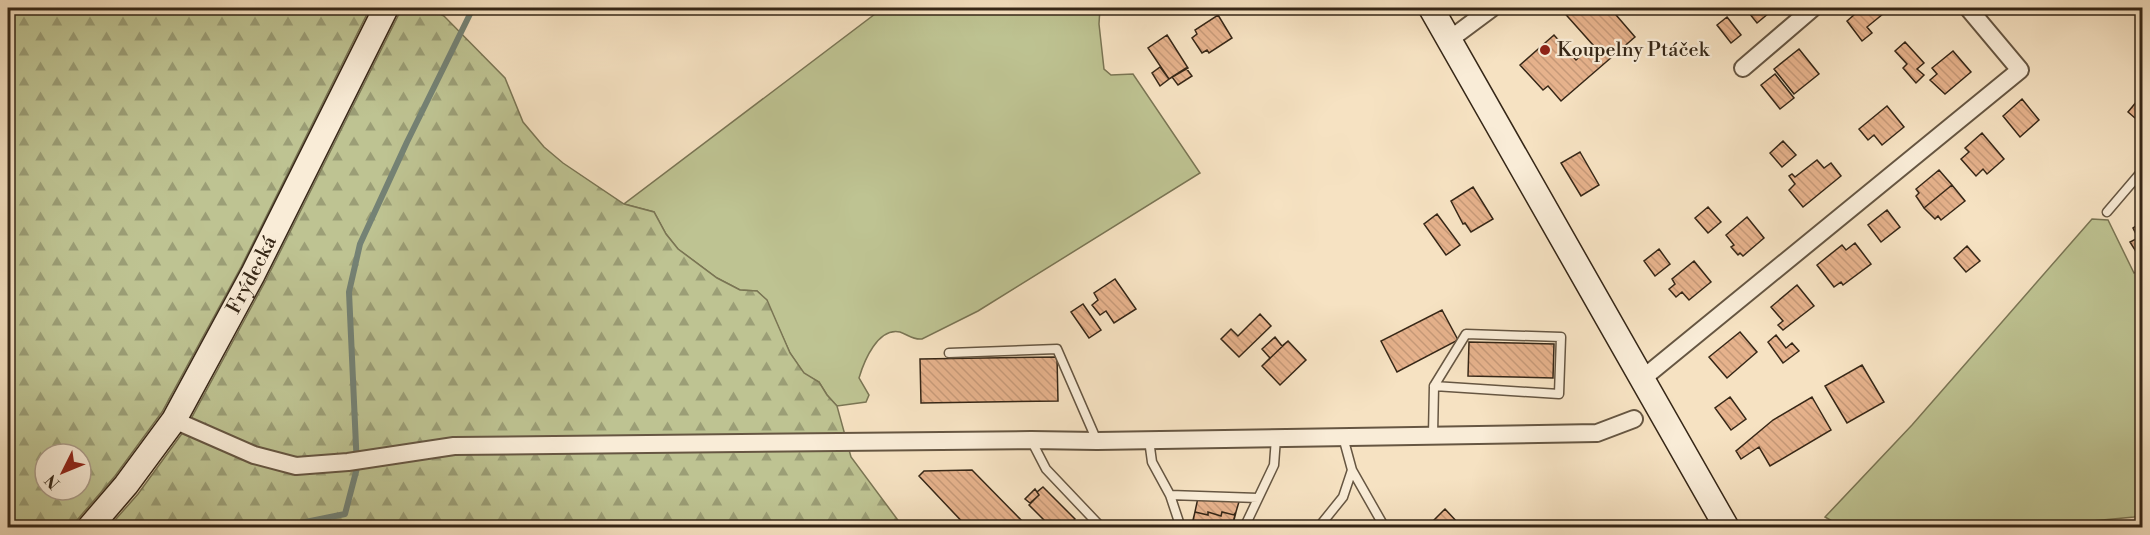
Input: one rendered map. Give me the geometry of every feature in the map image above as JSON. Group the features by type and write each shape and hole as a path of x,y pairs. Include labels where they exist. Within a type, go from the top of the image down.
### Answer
{"main road":[{"name":"Frýdecká","path":"89,528 126,486 174,420 253,274 386,8"},
{"path":"1431,8 1726,528"}],"street":[{"path":"1449,40 1492,8"},
{"path":"1743,68 1814,8"},
{"path":"1642,379 2020,70 1968,8"},
{"path":"174,420 254,455 296,466 355,461 454,446 1097,441 1597,433 1634,419"}],"lane":[{"path":"2107,212 2142,171"},
{"path":"1433,435 1434,386 1467,334 1561,337 1559,394 1434,386"},
{"path":"949,352 1057,349 1097,441"},
{"path":"1342,437 1352,470 1385,528"},
{"path":"1244,528 1274,465 1276,438"},
{"path":"1031,440 1046,469 1102,528"},
{"path":"1149,440 1152,462 1170,495 1181,528"},
{"path":"1318,528 1343,497 1352,470"},
{"path":"1170,495 1258,498"}],"green space":[{"path":"8,8 370,8 241,267 162,412 115,476 93,502 93,442 33,442 33,502 93,502 71,527 8,527"},
{"path":"402,8 430,8 444,16 505,78 523,122 544,147 563,163 624,204 654,212 666,234 678,249 717,278 740,290 757,291 767,300 790,353 804,373 819,382 837,406 851,457 903,527 108,528 138,494 186,428 266,280"},
{"path":"883,8 1100,8 1099,24 1104,69 1111,75 1133,74 1200,173 978,311 922,339 900,332 885,335 868,355 859,378 869,395 866,402 837,406 819,382 804,374 790,353 766,300 757,291 740,290 717,278 678,249 666,234 654,212 624,204"},
{"path":"2092,219 2108,220 2134,273 2142,269 2142,514 2134,517 2071,523 2064,528 1833,528 1832,521 1825,517 1912,425"}],"building":[{"path":"1560,8 1610,8 1635,37 1561,101 1548,86 1543,90 1520,65 1554,35 1576,60 1593,45"},
{"path":"1745,8 1775,8 1757,23"},
{"path":"1849,8 1878,8 1883,14 1867,27 1872,33 1862,41 1847,21 1855,14"},
{"path":"1218,15 1232,38 1209,53 1207,50 1202,53 1192,38 1197,34 1195,30"},
{"path":"1727,17 1741,35 1731,43 1717,25"},
{"path":"1167,35 1188,68 1169,79 1148,48"},
{"path":"1905,42 1924,63 1917,69 1924,75 1916,83 1903,68 1907,64 1895,51"},
{"path":"1799,49 1819,74 1794,94 1774,69"},
{"path":"1953,51 1971,72 1945,94 1930,80 1937,74 1932,68"},
{"path":"1160,67 1169,79 1160,86 1152,73"},
{"path":"1186,68 1192,76 1178,85 1172,77"},
{"path":"1775,74 1794,98 1780,109 1761,85"},
{"path":"2142,95 2142,124 2128,112"},
{"path":"2022,99 2039,120 2020,137 2003,116"},
{"path":"1887,106 1904,127 1882,145 1874,135 1868,140 1859,129"},
{"path":"1982,133 2004,159 1987,174 1983,169 1976,176 1961,159 1969,152 1965,148"},
{"path":"1783,141 1796,155 1782,167 1770,153"},
{"path":"1580,152 1599,185 1581,196 1561,163"},
{"path":"1817,160 1824,168 1831,163 1841,176 1803,207 1789,190 1795,184 1789,176 1792,174 1795,177"},
{"path":"1939,170 1952,185 1924,208 1916,196 1919,193 1916,189"},
{"path":"1952,185 1965,201 1941,220 1938,216 1935,219 1924,208"},
{"path":"1473,187 1493,219 1471,232 1465,223 1463,224 1451,201"},
{"path":"1708,207 1721,222 1708,233 1695,218"},
{"path":"1887,210 1900,227 1881,242 1868,225"},
{"path":"1437,214 1460,245 1446,255 1424,224"},
{"path":"1747,217 1764,238 1743,256 1740,253 1738,255 1731,247 1734,245 1726,235"},
{"path":"2142,222 2142,257 2140,258 2130,242 2138,238 2133,228"},
{"path":"1855,243 1871,264 1843,285 1841,282 1834,287 1817,265 1842,245 1846,250"},
{"path":"1967,246 1980,261 1966,272 1954,258"},
{"path":"1659,249 1670,264 1655,276 1644,261"},
{"path":"1694,261 1711,282 1689,300 1682,292 1676,297 1669,289 1675,284 1672,279"},
{"path":"1115,279 1136,309 1114,323 1106,311 1100,315 1092,305 1098,300 1094,293"},
{"path":"1797,285 1814,306 1783,330 1778,325 1783,321 1771,307"},
{"path":"1083,304 1101,330 1089,338 1071,312"},
{"path":"1442,310 1458,340 1397,372 1381,341"},
{"path":"1260,314 1271,326 1239,357 1221,339 1231,329 1238,336"},
{"path":"1740,332 1757,352 1727,378 1709,357"},
{"path":"1776,335 1786,348 1792,343 1799,351 1783,363 1768,342"},
{"path":"1275,337 1282,346 1288,341 1306,360 1280,385 1262,366 1270,358 1262,349"},
{"path":"1288,341 1306,360 1280,385 1262,366"},
{"path":"1469,342 1554,344 1553,378 1468,376"},
{"path":"1057,357 1058,401 921,403 920,359"},
{"path":"1862,365 1884,402 1847,423 1825,386"},
{"path":"1730,397 1746,419 1731,430 1715,408"},
{"path":"1812,397 1831,430 1770,466 1759,447 1741,459 1736,451 1773,420"},
{"path":"972,470 1024,523 1022,528 968,528 919,476 924,471"},
{"path":"1043,487 1075,519 1066,528 1052,528 1029,505"},
{"path":"1035,489 1039,495 1030,503 1025,499"},
{"path":"1199,493 1241,495 1233,522 1193,521"},
{"path":"1445,509 1459,524 1455,528 1426,528"},
{"path":"1195,512 1208,515 1208,512 1221,516 1222,512 1234,515 1236,512 1232,528 1191,528"}],"waterway":[{"path":"276,528 345,514 357,468 349,292 360,244 473,8"}],"place":[{"name":"Koupelny Ptáček","path":"1545,50"}]}
